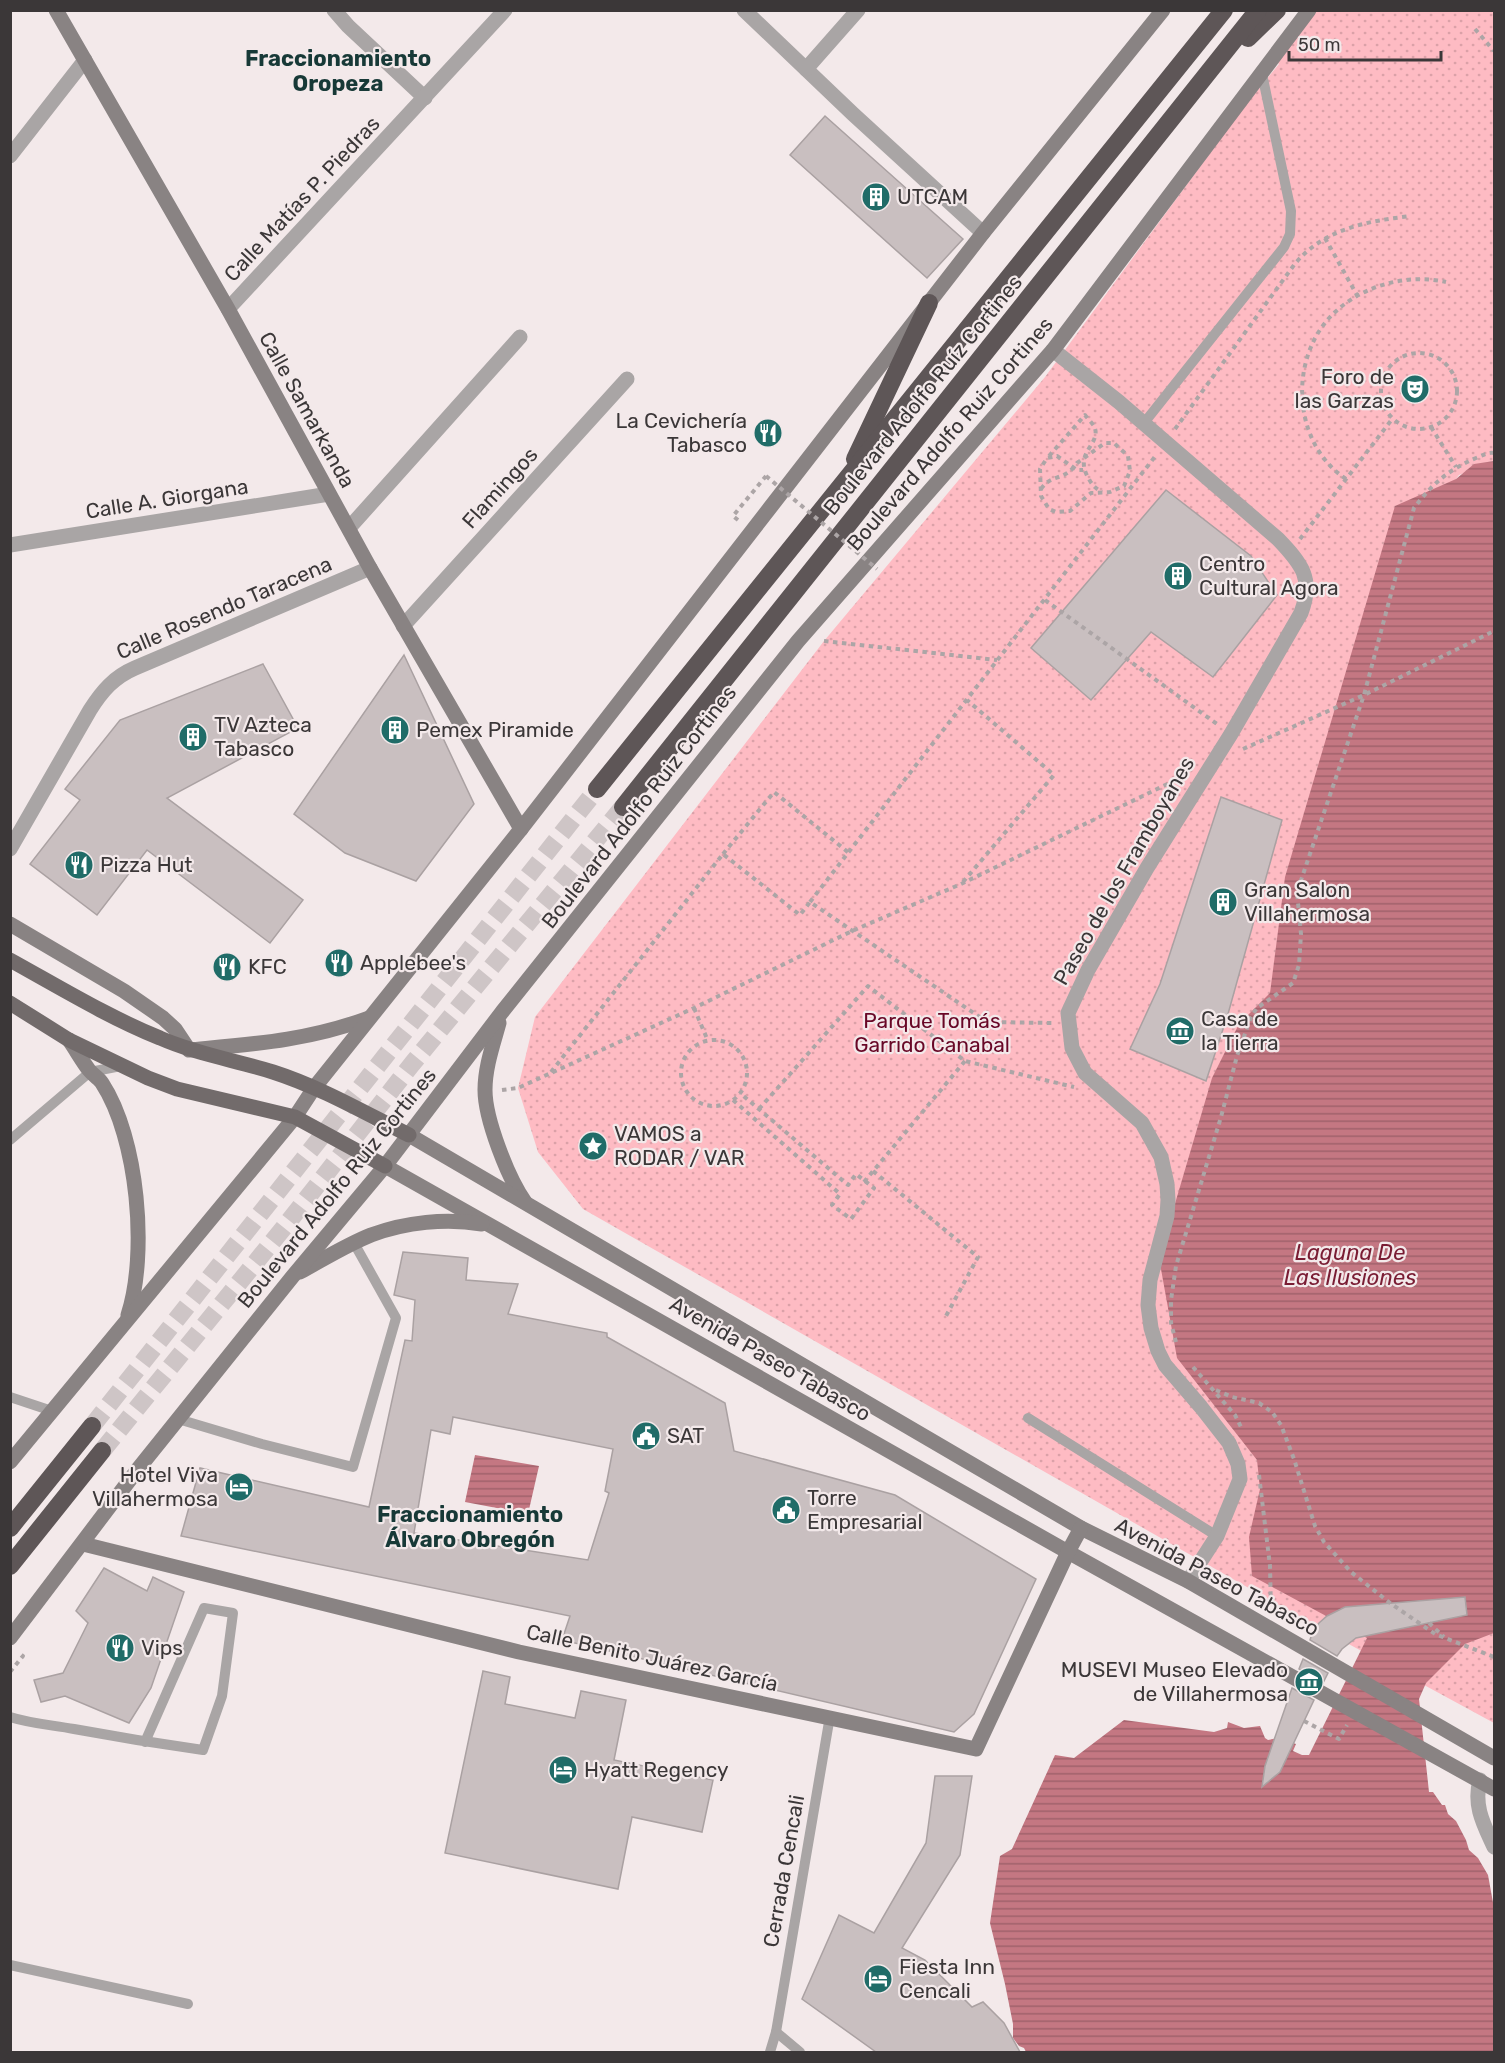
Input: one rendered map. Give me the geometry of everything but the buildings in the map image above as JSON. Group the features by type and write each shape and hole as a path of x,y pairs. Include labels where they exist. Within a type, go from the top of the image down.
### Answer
{"highway":[{"name":"Boulevard Adolfo Ruíz Cortines","path":"597,789 1224,10"},
{"name":"Boulevard Adolfo Ruíz Cortines","path":"623,807 1258,10"},
{"path":"1204,78 1277,10"},
{"path":"842,486 929,303"},
{"path":"10,1528 92,1426"},
{"path":"10,1566 102,1451"}],"main road":[{"name":"Calle Samarkanda","path":"56,10 228,309 370,568 521,829"},
{"path":"10,1462 295,1117 314,1088 521,829 983,233 1163,10"},
{"name":"Boulevard Adolfo Ruiz Cortines","path":"10,1638 178,1419 292,1276 386,1166 502,1012 798,641 1053,350 1309,10"},
{"path":"10,924 124,991 163,1018 175,1029 189,1050 287,1041 335,1030 369,1018"},
{"name":"Avenida Paseo Tabasco","path":"10,960 101,1011 159,1038 189,1050 274,1072 314,1088 409,1135 1081,1528 1188,1581 1494,1758"},
{"name":"Avenida Paseo Tabasco","path":"10,1003 69,1040 121,1066 177,1089 295,1117 491,1225 1068,1552 1494,1788"},
{"path":"502,1012 486,1071 485,1092 492,1125 509,1174 529,1206"},
{"path":"69,1040 90,1072 101,1081 118,1115 130,1155 137,1225 137,1264 133,1297 126,1322"},
{"path":"292,1276 354,1243 391,1230 437,1221 463,1221 491,1225"},
{"name":"Calle Benito Juárez García","path":"83,1544 519,1652 830,1716 976,1749 1081,1528"}],"street":[{"path":"334,10 424,98"},
{"name":"Calle Matías P. Piedras","path":"228,309 505,10"},
{"path":"744,10 983,233"},
{"path":"806,69 858,10"},
{"path":"10,156 86,60"},
{"path":"349,528 520,336"},
{"name":"Paseo de los Framboyanes","path":"1053,350 1144,423 1291,552 1299,562 1307,583 1304,603 1231,734 1147,868 1088,970 1071,1003 1067,1023"},
{"name":"Flamingos","path":"403,626 627,379"},
{"name":"Calle A. Giorgana","path":"10,545 329,495"},
{"name":"Calle Rosendo Taracena","path":"10,849 98,696 117,677 370,568"},
{"path":"1067,1023 1072,1048 1085,1073 1142,1123 1161,1157 1168,1200 1167,1216 1150,1280 1148,1305 1151,1328 1165,1365 1229,1443 1238,1464 1240,1479 1217,1536 1188,1581"},
{"path":"1480,1780 1477,1801 1481,1818 1494,1847"}],"lane":[{"path":"1144,423 1284,247 1290,234 1291,211 1262,74"},
{"path":"10,1140 90,1072 121,1066"},
{"path":"178,1419 262,1444 353,1467 396,1318 354,1243"},
{"path":"10,1397 52,1411"},
{"path":"1028,1418 1217,1536"},
{"path":"10,1717 29,1723 146,1742 203,1750 222,1696 233,1613 204,1608 146,1742"},
{"name":"Cerrada Cencali","path":"770,2052 776,2032 830,1716"},
{"path":"10,1965 188,2004"},
{"path":"776,2032 800,2052"}],"path":[{"path":"1475,29 1494,51"},
{"path":"723,854 800,915 1131,488 1306,250 1325,238 1352,226 1411,216"},
{"path":"1325,238 1358,297"},
{"path":"1346,479 1320,453 1304,421 1303,375 1310,351 1329,318 1338,309 1379,286 1408,279 1435,279 1446,282"},
{"path":"1424,354 1444,363 1453,374 1457,388 1455,402 1449,415 1431,427 1419,429 1407,427 1393,418 1382,399 1382,385 1387,372 1403,357 1424,354"},
{"path":"1103,493 1092,484 1083,470 1084,458 1096,434 1094,426 1085,416 1040,469 1041,496 1049,509 1062,513 1070,511 1091,494 1103,493 1124,486 1131,488"},
{"path":"1291,552 1393,418"},
{"path":"1431,427 1456,467"},
{"path":"1041,489 1045,483 1055,477 1063,477 1071,472 1084,458 1105,443 1114,443 1128,456 1130,471 1124,486"},
{"path":"1178,1351 1171,1323 1171,1300 1176,1266 1237,1056 1251,1017 1257,1008 1293,983 1296,974 1301,934 1296,892 1364,695 1414,508 1433,484 1456,467 1490,452 1494,453"},
{"path":"1047,458 1057,456 1077,470 1083,470"},
{"path":"733,516 766,476 877,569"},
{"path":"1091,494 1092,484"},
{"path":"1045,600 1231,734"},
{"path":"485,1092 518,1088 694,1008 852,931 961,884 1212,762 1372,692 1494,631"},
{"path":"824,641 998,660"},
{"path":"961,884 1054,775 967,700"},
{"path":"550,1073 774,792 849,853"},
{"path":"810,902 987,1022 1067,1023"},
{"path":"759,1109 868,986 965,1061 1077,1088"},
{"path":"694,1008 708,1041"},
{"path":"715,1040 729,1044 744,1059 746,1066 746,1080 740,1093 723,1106 705,1106 690,1096 683,1087 680,1075 684,1058 691,1049 708,1041 715,1040"},
{"path":"864,1182 965,1061"},
{"path":"733,1100 840,1194 832,1205 850,1218 874,1188 856,1174 848,1185 740,1093"},
{"path":"873,1171 978,1257 946,1316"},
{"path":"1191,1365 1235,1415 1244,1432"},
{"path":"1210,1387 1225,1395 1259,1403 1272,1412 1281,1425 1291,1451 1315,1526 1336,1557 1364,1583 1435,1634 1494,1657"},
{"path":"1258,1470 1266,1517 1272,1629"},
{"path":"1429,1623 1446,1639"},
{"path":"10,1672 23,1656"},
{"path":"1305,1721 1339,1739 1353,1711"}],"green space":[{"name":"Parque Tomás Garrido Canabal","path":"1315,11 1494,11 1494,461 1459,475 1441,499 1494,1581 1494,1723 1310,1623 583,1209 538,1152 518,1088 535,1017 824,641 1045,377 1244,107 1279,64 1274,59"}],"water":[{"name":"Laguna De Las Ilusiones","path":"1494,461 1494,1633 1465,1644 1426,1683 1419,1699 1429,1792 1433,1792 1442,1805 1445,1805 1448,1814 1456,1821 1469,1850 1478,1858 1488,1875 1494,1908 1494,2052 1026,2052 1013,2038 1013,2024 1005,1984 990,1923 1000,1856 1012,1849 1055,1755 1074,1758 1124,1720 1214,1732 1227,1728 1228,1722 1244,1728 1260,1726 1268,1740 1278,1738 1296,1744 1293,1751 1309,1755 1367,1638 1252,1576 1249,1537 1260,1489 1257,1460 1177,1358 1159,1258 1212,1078 1239,1024 1270,993 1285,877 1395,506 1456,479 1474,464"},
{"path":"475,1455 539,1466 528,1514 465,1502"}],"tunnel":[{"path":"92,1426 597,789"},
{"path":"102,1451 286,1225 412,1064 623,807"}],"place":[{"name":"UTCAM","path":"876,197"},
{"name":"Foro de las Garzas","path":"1415,389"},
{"name":"La Cevichería Tabasco","path":"768,433"},
{"name":"Centro Cultural Agora","path":"1178,576"},
{"name":"Pemex Piramide","path":"395,730"},
{"name":"TV Azteca Tabasco","path":"193,737"},
{"name":"Pizza Hut","path":"79,865"},
{"name":"Gran Salon Villahermosa","path":"1223,902"},
{"name":"Applebee's","path":"339,963"},
{"name":"KFC","path":"227,967"},
{"name":"Casa de la Tierra","path":"1180,1031"},
{"name":"VAMOS a RODAR / VAR","path":"593,1146"},
{"name":"SAT","path":"646,1436"},
{"name":"Hotel Viva Villahermosa","path":"239,1487"},
{"name":"Torre Empresarial","path":"786,1510"},
{"name":"Vips","path":"120,1648"},
{"name":"MUSEVI Museo Elevado de Villahermosa","path":"1309,1682"},
{"name":"Hyatt Regency","path":"563,1770"},
{"name":"Fiesta Inn Cencali","path":"878,1979"}],"district":[{"name":"Fraccionamiento Oropeza","path":"338,70"},
{"name":"Fraccionamiento Álvaro Obregón","path":"470,1526"}]}
